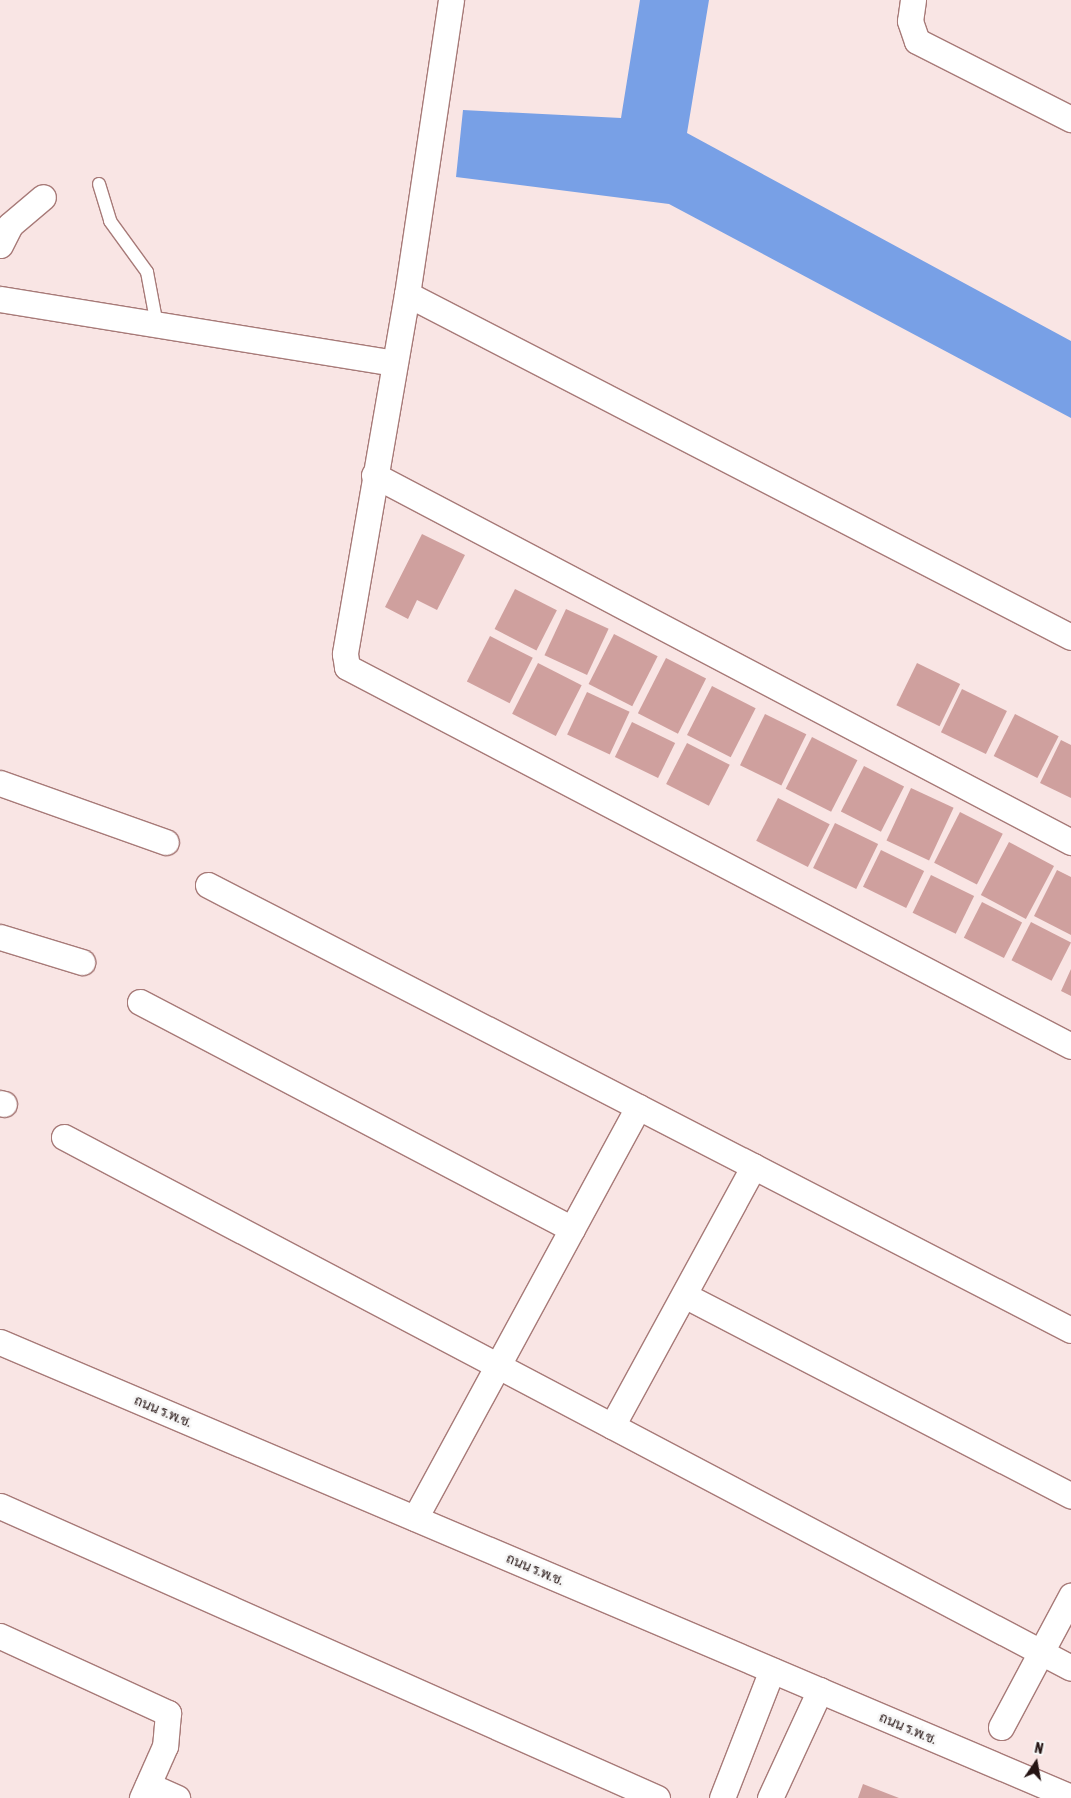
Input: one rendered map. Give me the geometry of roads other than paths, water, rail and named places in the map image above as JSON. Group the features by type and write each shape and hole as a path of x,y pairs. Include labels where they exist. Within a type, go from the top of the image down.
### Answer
{"street":[{"path":"451,0 407,294 374,475 345,654 346,668 1071,1046"},
{"path":"913,0 910,21 917,41 1071,119"},
{"path":"0,245 10,226 43,197"},
{"path":"407,294 1071,637"},
{"path":"0,299 394,363"},
{"path":"374,475 1071,842"},
{"path":"0,783 166,842"},
{"path":"208,885 1071,1330"},
{"path":"0,937 82,962"},
{"path":"140,1002 572,1229"},
{"path":"415,1518 638,1107"},
{"path":"64,1137 1071,1668"},
{"path":"612,1426 754,1166"},
{"path":"684,1295 1071,1496"},
{"name":"ถนน ร.พ.ช.","path":"0,1342 1071,1797"},
{"path":"0,1506 657,1798"},
{"path":"1001,1727 1071,1596"},
{"path":"0,1636 168,1713 165,1746 145,1791 177,1798"},
{"path":"722,1798 772,1670"},
{"path":"770,1798 820,1690"}],"lane":[{"path":"99,184 110,221 146,272 157,325"}],"water":[{"path":"640,0 709,0 687,133 1071,341 1071,418 669,204 456,177 463,110 621,118"}]}
